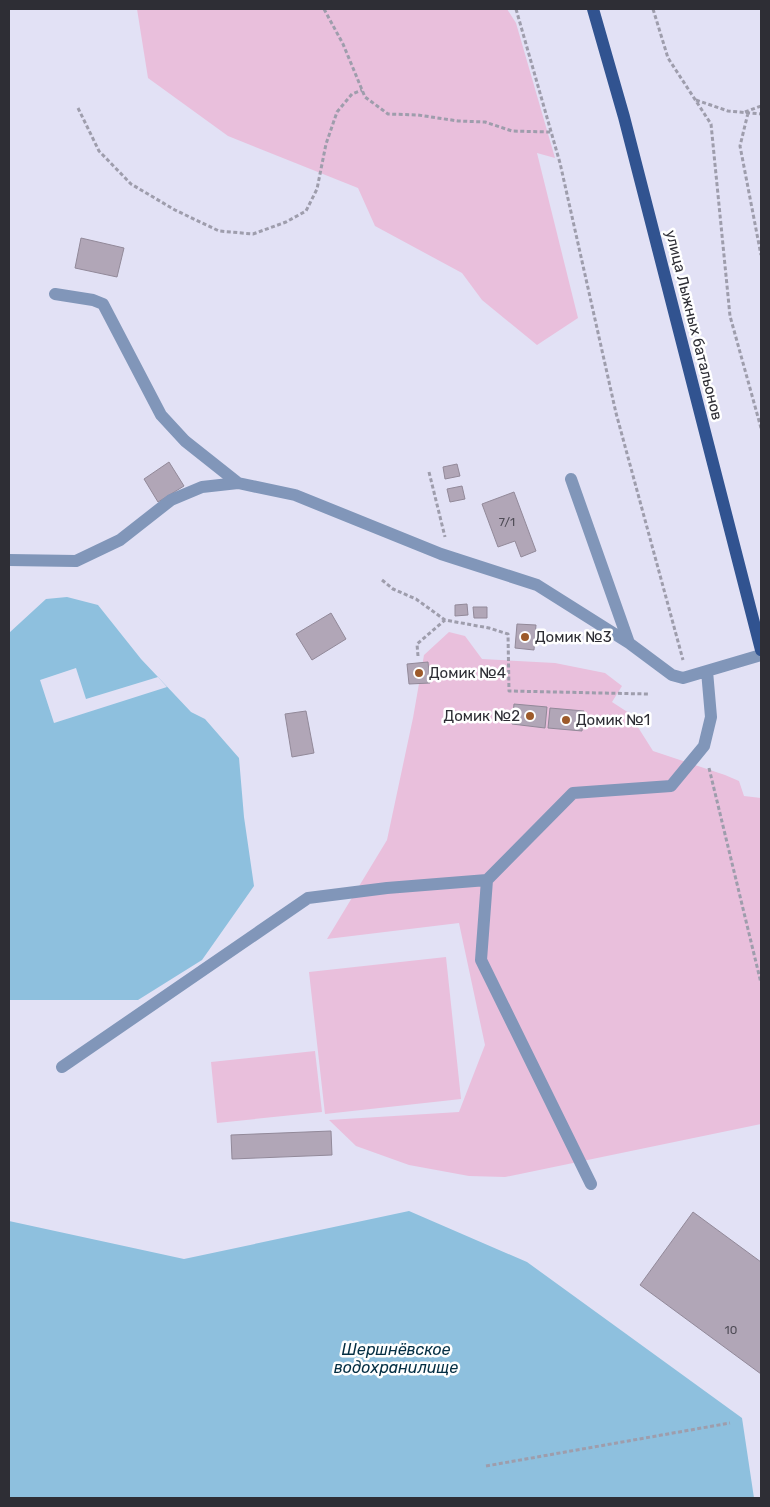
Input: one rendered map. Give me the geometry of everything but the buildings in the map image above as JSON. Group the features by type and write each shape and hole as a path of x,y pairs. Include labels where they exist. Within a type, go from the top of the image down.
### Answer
{"main road":[{"name":"улица Лыжных батальонов","path":"593,9 626,126 761,650"}],"lane":[{"path":"55,294 93,300 103,304 161,415 185,441 238,482"},
{"path":"571,479 629,643"},
{"path":"9,560 76,561 120,540 171,500 202,487 238,482 295,495 450,557 537,585 629,643 672,675 683,678 761,655"},
{"path":"62,1067 308,898 387,888 487,880 574,793 671,786 704,746 711,717 707,671"},
{"path":"487,880 481,960 592,1184"}],"path":[{"path":"324,9 343,44 365,97 388,114 485,122 512,131 551,132"},
{"path":"516,9 560,163 616,413 687,677"},
{"path":"652,9 668,58 712,124 730,316 761,428"},
{"path":"78,108 99,151 130,184 175,210 219,231 253,234 286,222 306,211 317,189 326,144 337,112 352,94 362,90"},
{"path":"695,100 728,111 761,114"},
{"path":"742,113 761,106"},
{"path":"748,113 740,146 761,255"},
{"path":"429,472 450,557"},
{"path":"382,580 393,589 416,599 446,620 489,628 508,634 509,691 648,694"},
{"path":"418,656 417,644 446,620"},
{"path":"704,746 761,983"},
{"path":"486,1466 730,1424"}],"shaded area":[{"path":"137,9 507,9 516,23 555,158 537,153 578,318 537,345 482,300 462,273 375,226 358,188 228,136 148,78"},
{"path":"449,632 465,636 482,659 555,663 605,673 622,686 612,702 629,713 653,751 739,781 744,796 761,798 761,1124 505,1177 469,1176 409,1165 356,1146 329,1120 459,1112 485,1045 459,923 327,939 387,840 413,718 424,655"},
{"path":"446,957 461,1099 325,1114 309,972"},
{"path":"315,1051 322,1112 217,1123 211,1062"}],"water":[{"path":"67,597 98,605 141,659 191,712 205,719 239,758 244,817 254,886 202,960 138,1000 9,1000 9,633 46,599"},
{"name":"Шершнёвское водохранилище","path":"409,1211 527,1262 742,1418 754,1498 9,1498 9,1221 184,1259"}],"pier":[{"path":"76,668 86,699 158,677 167,687 54,723 40,680"}],"place":[{"name":"Домик №3","path":"525,637"},
{"name":"Домик №4","path":"419,673"},
{"name":"Домик №2","path":"530,716"},
{"name":"Домик №1","path":"566,720"}]}
